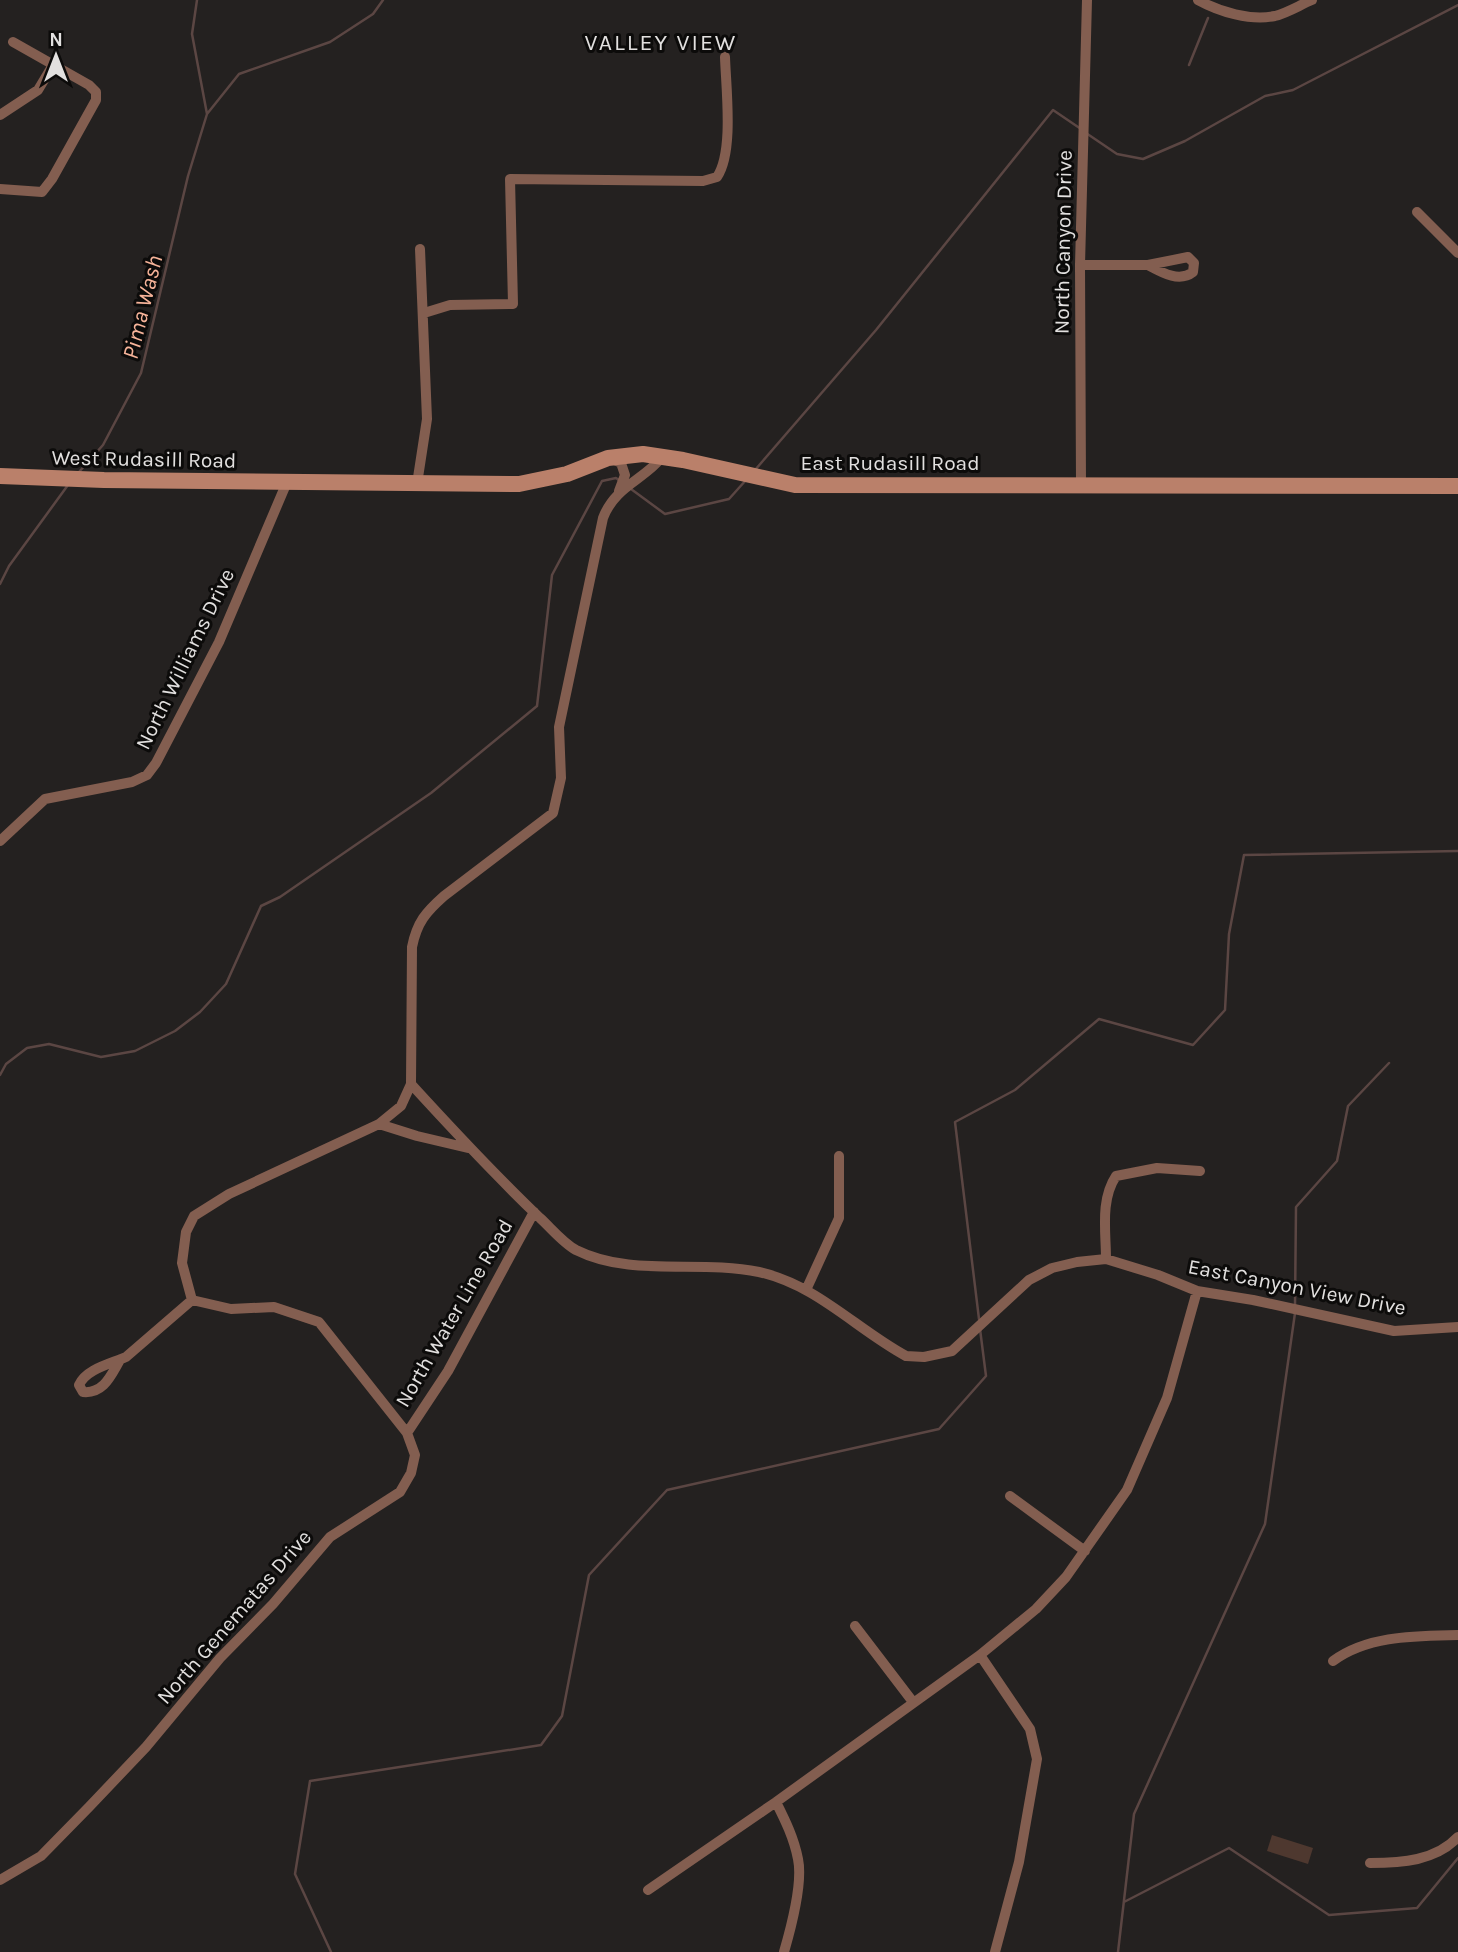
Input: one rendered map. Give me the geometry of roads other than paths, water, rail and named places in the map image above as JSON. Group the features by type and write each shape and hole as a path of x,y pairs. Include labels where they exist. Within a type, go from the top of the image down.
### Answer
{"street":[{"name":"North Canyon Drive","path":"1081,485 1080,265 1087,0"},
{"path":"1198,0 1225,12 1247,16 1275,16 1311,0"},
{"path":"0,189 42,191 52,179 96,100 96,92 89,85 13,43"},
{"path":"424,313 450,305 513,304 510,180 703,181 717,177 723,168 728,117 725,58"},
{"path":"0,115 38,90 53,65"},
{"path":"1417,212 1458,253"},
{"path":"417,484 426,419 421,249"},
{"path":"1080,265 1147,265"},
{"name":"East Rudasill Road","path":"288,482 519,484 567,474 609,458 643,454 796,485 1458,486"},
{"path":"120,1360 192,1300 182,1264 186,1232 194,1216 229,1194 379,1124 401,1106 411,1084 412,947 416,928 429,909 444,896 553,813 561,778 559,727 603,518 607,507 615,498 662,457"},
{"path":"609,458 621,463 625,475 615,498"},
{"name":"West Rudasill Road","path":"0,476 288,482"},
{"name":"North Williams Drive","path":"0,841 45,799 132,782 147,775 156,763 219,642 288,482"},
{"name":"East Canyon View Drive","path":"411,1084 468,1148 574,1249 605,1261 631,1265 711,1266 776,1277 806,1290 906,1356 923,1357 952,1351 1029,1280 1052,1268 1106,1259 1158,1275 1197,1291 1253,1300 1394,1331 1458,1327"},
{"path":"379,1124 468,1148"},
{"path":"806,1290 839,1218 839,1156"},
{"path":"1106,1259 1106,1200 1109,1186 1116,1176 1157,1168 1200,1171"},
{"name":"North Water Line Road","path":"407,1433 470,1332 534,1212"},
{"path":"648,1890 776,1802 980,1655 1036,1609 1066,1577 1127,1490 1167,1398 1197,1291"},
{"name":"North Genematas Drive","path":"0,1880 41,1856 146,1747 220,1658 273,1604 330,1537 400,1492 411,1473 415,1455 407,1433 319,1322 274,1307 231,1309 192,1300"},
{"path":"1010,1496 1086,1551"},
{"path":"855,1626 913,1702"},
{"path":"1333,1661 1342,1654 1369,1643 1393,1638 1458,1635"},
{"path":"980,1655 1031,1729 1037,1759 1019,1863 995,1952"},
{"path":"776,1802 791,1834 799,1862 794,1909 784,1952"},
{"path":"1370,1863 1409,1861 1437,1854 1458,1837"}],"waterway":[{"name":"Pima Wash","path":"79,472 103,445 141,373 188,176 207,114 192,34 197,0"},
{"path":"207,114 239,74 330,42 373,14 383,0"},
{"path":"1086,133 1117,154 1143,159 1185,141 1265,96 1293,90 1458,5"},
{"path":"1189,65 1208,18"},
{"path":"755,470 876,330 1053,110 1081,129"},
{"path":"0,1075 6,1064 27,1048 49,1044 101,1057 135,1051 175,1031 200,1012 226,984 261,906 280,897 431,793 537,706 552,575 602,481 616,478 620,481"},
{"path":"631,489 665,514 729,499 746,480"},
{"name":"Pima Wash","path":"0,584 9,566 68,485"},
{"path":"979,1319 955,1122 1015,1090 1099,1019 1193,1045 1225,1010 1229,934 1244,855 1458,851"},
{"path":"1295,1306 1296,1207 1337,1161 1348,1106 1389,1063"},
{"path":"1118,1952 1134,1814 1265,1524 1295,1313"},
{"path":"331,1952 295,1874 310,1781 541,1745 562,1716 589,1575 667,1490 939,1429 986,1376 980,1329"},
{"path":"1124,1902 1229,1848 1329,1915 1417,1908 1458,1858"}],"district":[{"name":"VALLEY VIEW","path":"661,42"}]}
